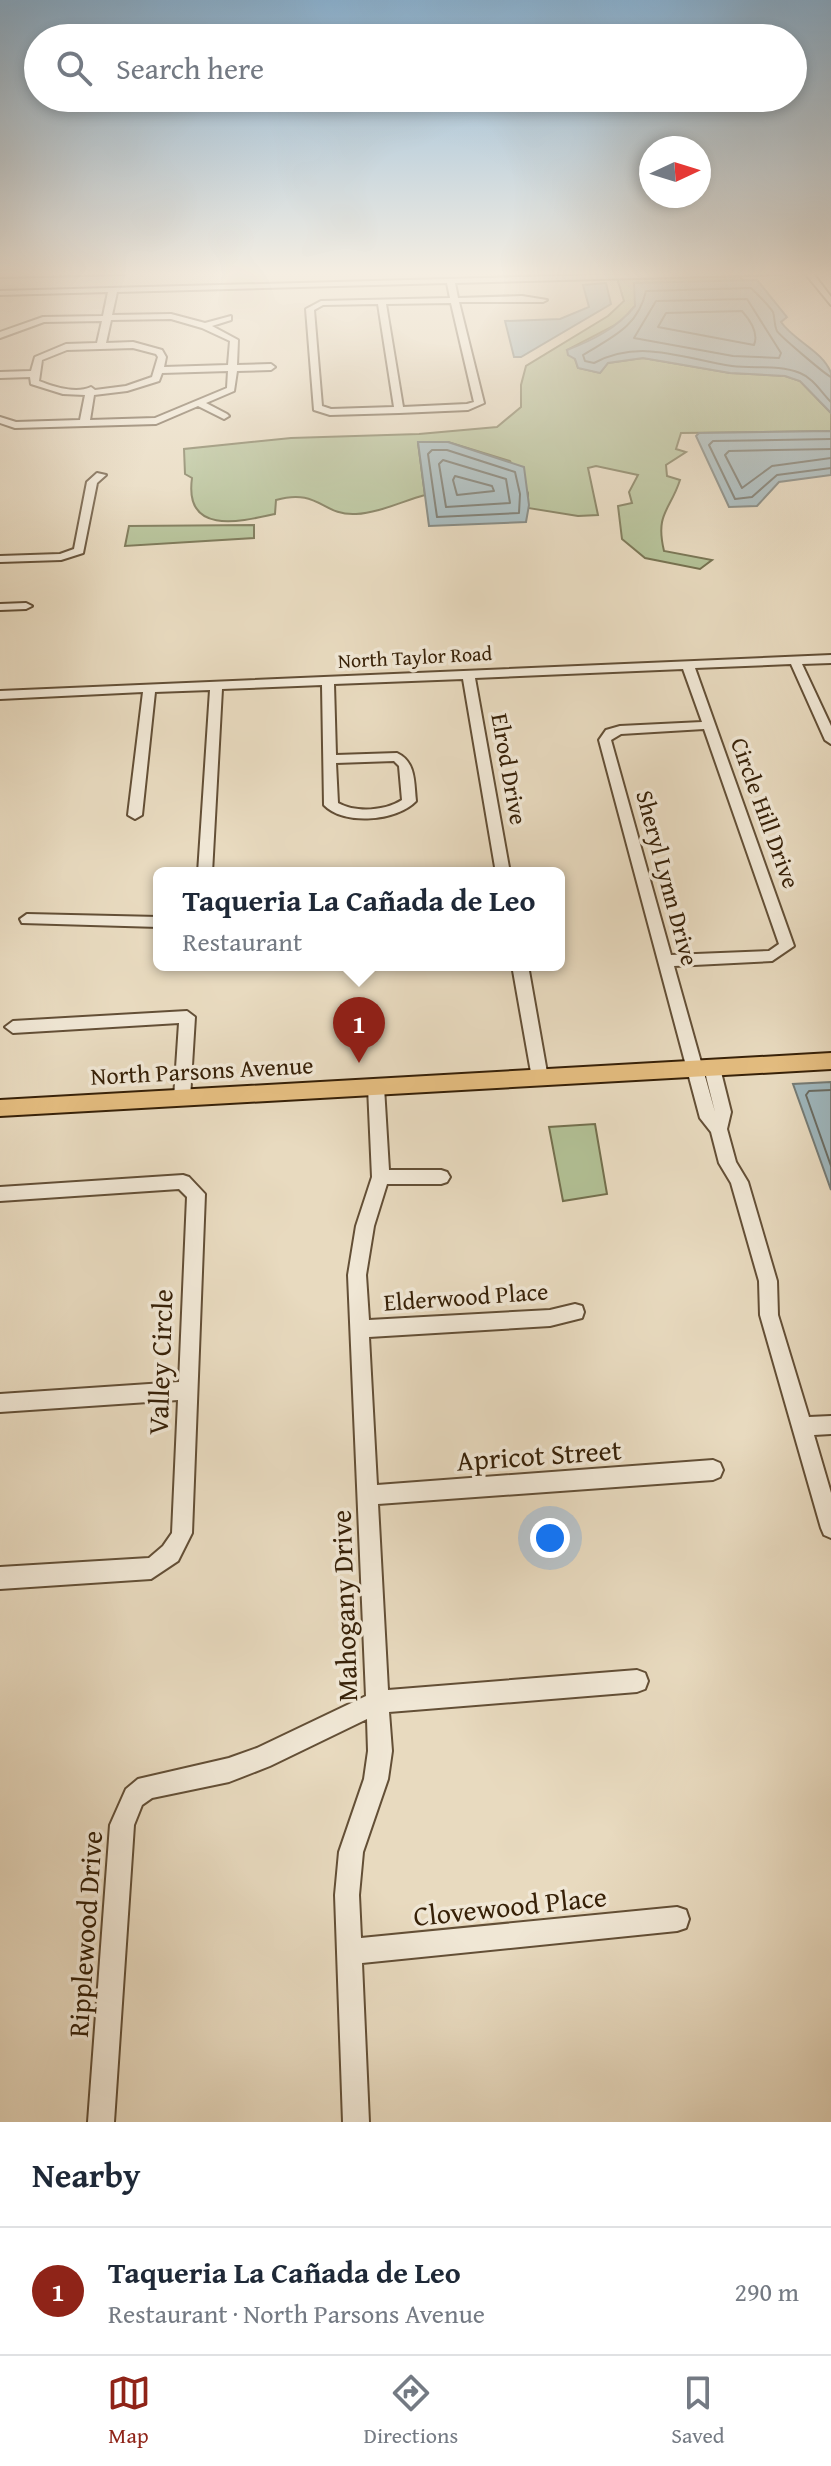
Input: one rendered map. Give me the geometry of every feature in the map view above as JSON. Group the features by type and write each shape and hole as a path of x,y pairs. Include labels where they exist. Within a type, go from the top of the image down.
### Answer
{"main road":[{"name":"North Parsons Avenue","path":"0,1108 831,1061"}],"street":[{"path":"35,371 34,382 50,390 137,387 156,379 159,371"},
{"path":"0,420 15,425 156,421 231,389 234,371"},
{"path":"314,371 315,406 330,412 468,407 479,403 472,371"},
{"path":"393,371 399,410"},
{"path":"0,375 34,374"},
{"path":"84,424 91,390"},
{"path":"199,403 224,416"},
{"path":"0,559 61,557 79,551 92,482 101,475"},
{"path":"0,607 26,606"},
{"name":"North Taylor Road","path":"0,695 831,659"},
{"path":"795,661 831,740"},
{"name":"Circle Hill Drive","path":"664,961 772,956 787,946 688,665"},
{"name":"Elrod Drive","path":"468,674 502,867"},
{"path":"328,681 331,805 345,813 395,811 409,801 405,765 397,757 332,759"},
{"path":"205,867 216,686"},
{"path":"135,815 149,689"},
{"name":"Sheryl Lynn Drive","path":"710,725 620,730 610,733 605,740 664,961 703,1068 708,1118 719,1129 728,1163 739,1182 768,1281 769,1315 831,1528"},
{"path":"27,919 81,919 110,924 153,922"},
{"path":"521,971 540,1078"},
{"path":"13,1027 187,1017 182,1098"},
{"name":"Mahogany Drive","path":"356,2122 347,1895 351,1852 376,1779 380,1751 357,1275 360,1248 381,1177 376,1087"},
{"path":"381,1177 441,1177"},
{"name":"Valley Circle","path":"0,1194 183,1182 196,1194 182,1533 170,1556 151,1568 0,1578"},
{"name":"Elderwood Place","path":"360,1329 550,1318 575,1312"},
{"path":"0,1403 187,1390"},
{"path":"802,1427 831,1425"},
{"name":"Apricot Street","path":"370,1495 713,1470"},
{"name":"Ripplewood Drive","path":"101,2122 122,1825 134,1797 155,1784 198,1778 262,1758 378,1702 637,1681"},
{"name":"Clovewood Place","path":"350,1952 677,1919"}],"green space":[{"path":"525,371 719,371 785,376 800,381 831,413 831,431 681,433 676,449 686,452 666,465 667,476 680,480 662,520 662,538 664,551 712,560 700,569 645,558 622,539 618,506 632,503 629,492 638,475 596,466 588,468 598,515 578,516 528,508 528,493 510,461 448,442 418,443 425,495 356,514 335,511 302,497 290,497 276,500 275,514 246,520 217,520 205,517 197,509 192,496 192,478 185,474 184,449 291,438 419,434 497,427 521,407"},
{"path":"254,525 254,538 125,546 129,526"},
{"path":"595,1124 607,1194 563,1201 549,1127"}],"water":[{"path":"719,371 830,371 831,413 800,381 785,376"},
{"path":"831,431 831,475 779,482 757,506 729,507 696,436 699,433"},
{"path":"418,442 448,442 524,467 529,505 526,522 429,526"},
{"path":"831,1082 831,1190 793,1084"}],"place":[{"name":"Taqueria La Cañada de Leo","path":"359,1063"}]}
